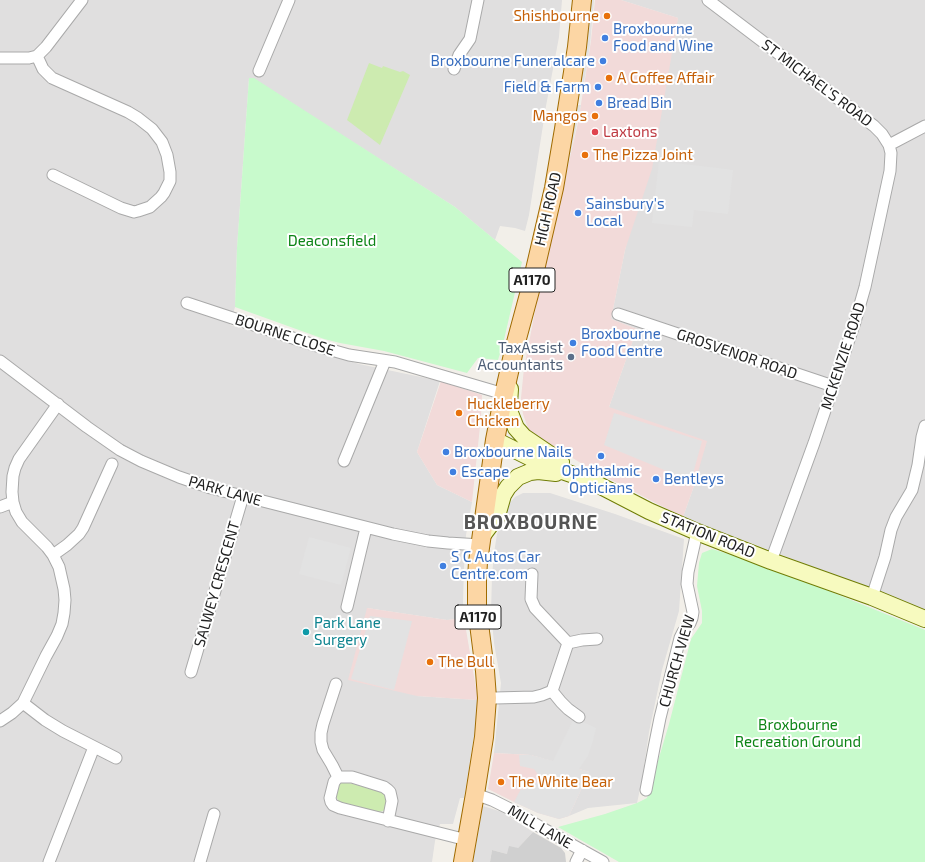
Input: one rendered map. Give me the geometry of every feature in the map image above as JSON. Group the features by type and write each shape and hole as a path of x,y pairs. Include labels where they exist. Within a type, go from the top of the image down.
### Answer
{"main road":[{"name":"HIGH ROAD","path":"496,440 509,371 554,188 578,47 582,0"},
{"path":"509,371 510,413 516,428 524,437 591,481"},
{"path":"496,440 516,428"},
{"name":"STATION ROAD","path":"496,440 536,460 591,481 649,511 697,532 925,618"},
{"name":"A1170","path":"463,862 484,737 487,698 477,608 477,579 496,440"},
{"path":"482,541 497,516 508,487 520,476 530,472 549,472 591,481"}],"street":[{"path":"0,58 29,58 37,56 46,47 82,0"},
{"path":"259,71 290,0"},
{"path":"454,69 459,55 470,39 478,0"},
{"name":"ST MICHAEL'S ROAD","path":"708,0 874,126 882,134 889,146"},
{"path":"37,56 43,69 52,78 128,112 146,123 164,146 170,172 170,181 161,197 150,207 134,212 121,208 53,175"},
{"path":"889,146 925,126"},
{"name":"MCKENZIE ROAD","path":"771,561 814,443 865,288 890,171 891,153 889,146"},
{"name":"BOURNE CLOSE","path":"186,303 317,346 349,355 395,362 504,394"},
{"name":"GROSVENOR ROAD","path":"618,314 833,386"},
{"path":"344,461 384,360"},
{"name":"PARK LANE","path":"0,361 103,439 141,461 179,477 211,488 393,534 428,541 448,543 482,541"},
{"path":"0,721 23,703 62,624 65,600 59,567 47,546 30,531 16,512 13,502 12,483 15,468 25,450 58,404"},
{"path":"872,597 885,557 891,530 896,517 912,490 925,426"},
{"path":"53,555 67,545 83,528 112,464"},
{"name":"SALWEY CRESCENT","path":"191,672 243,496"},
{"path":"0,507 13,502"},
{"path":"347,607 366,528"},
{"name":"CHURCH VIEW","path":"646,790 660,718 680,638 692,618 693,612 687,584 688,572 697,532"},
{"path":"532,574 531,599 535,608 568,643"},
{"path":"568,643 597,639"},
{"path":"487,698 534,697 552,691 568,643"},
{"path":"336,684 323,724 321,742 323,750 338,777"},
{"path":"552,691 561,702 579,717"},
{"path":"23,703 45,720 116,758"},
{"path":"48,862 94,747"},
{"path":"338,777 334,782 330,798 333,805 388,821 467,840"},
{"path":"338,777 352,777 384,787 388,790 392,801 388,821"},
{"name":"MILL LANE","path":"475,794 492,800 512,810 604,862"},
{"path":"200,862 214,814"},
{"path":"576,862 582,850"}],"shaded area":[{"path":"0,0 562,0 559,37 525,231 500,226 495,240 455,207 254,79 249,78 237,248 235,307 230,325 359,364 440,381 417,452 437,485 472,502 466,535 463,602 464,618 447,620 367,608 417,696 478,700 476,723 464,798 460,798 453,824 440,824 435,841 432,862 0,862"},
{"path":"589,0 594,0 590,45 583,89 579,92"},
{"path":"595,0 621,0 678,18 652,169 625,250 611,319 637,329 609,407 707,441 683,517 592,470 529,431 523,414 521,398 524,368 540,286 578,123 591,41"},
{"path":"621,0 925,0 925,610 683,517 694,486 609,407 637,329 611,319 625,250 678,18"},
{"path":"576,105 581,105 568,165 565,164"},
{"path":"659,161 733,170 728,214 694,210 692,227 652,223"},
{"path":"441,381 482,395 472,502 437,485 417,452"},
{"path":"614,413 702,441 691,481 604,445"},
{"path":"523,493 550,493 615,514 684,539 679,611 662,670 649,732 637,803 588,808 569,816 589,772 531,755 494,753 501,683 494,643 491,612 494,553 497,534 508,505 515,497"},
{"path":"309,537 351,548 341,585 299,574"},
{"path":"367,608 447,620 464,618 478,700 417,696 348,680"},
{"path":"370,616 412,621 394,690 351,679"},
{"path":"574,718 596,728 588,756 579,769 589,772 569,816 559,819 538,813 514,802 521,789 524,790 542,780 534,769 520,766 519,755 531,755 553,761"},
{"path":"494,753 531,755 589,772 569,816 559,819 538,813 488,789"},
{"path":"483,806 502,812 533,832 518,848 507,854 492,850 490,862 473,862"},
{"path":"533,832 561,848 565,853 566,862 490,862 492,850 507,854 509,846 518,848"}],"green space":[{"path":"369,63 382,68 383,66 400,72 403,71 410,75 380,145 347,120"},
{"name":"Deaconsfield","path":"249,78 254,78 455,207 522,262 498,360 478,358 467,373 384,351 324,339 235,307 237,248"},
{"name":"Broxbourne Recreation Ground","path":"712,549 765,565 925,630 925,862 619,862 558,827 605,814 647,798 669,724 691,639 702,623 702,611 697,586 699,563 702,553"},
{"path":"345,782 380,791 387,796 386,808 379,812 339,802 335,794 337,786"}],"place":[{"name":"Shishbourne","path":"607,16"},
{"name":"Broxbourne Food and Wine","path":"605,38"},
{"name":"Broxbourne Funeralcare","path":"603,61"},
{"name":"A Coffee Affair","path":"609,78"},
{"name":"Field & Farm","path":"598,87"},
{"name":"Bread Bin","path":"599,103"},
{"name":"Mangos","path":"595,116"},
{"name":"Laxtons","path":"595,132"},
{"name":"The Pizza Joint","path":"585,155"},
{"name":"Sainsbury's Local","path":"578,213"},
{"name":"Broxbourne Food Centre","path":"573,343"},
{"name":"TaxAssist Accountants","path":"571,357"},
{"name":"Huckleberry Chicken","path":"459,413"},
{"name":"Broxbourne Nails","path":"446,452"},
{"name":"Ophthalmic Opticians","path":"601,456"},
{"name":"Escape","path":"453,472"},
{"name":"Bentleys","path":"656,479"},
{"name":"S C Autos Car Centre.com","path":"443,566"},
{"name":"Park Lane Surgery","path":"306,632"},
{"name":"The Bull","path":"430,662"},
{"name":"The White Bear","path":"501,782"}],"district":[{"name":"BROXBOURNE","path":"531,523"}]}
